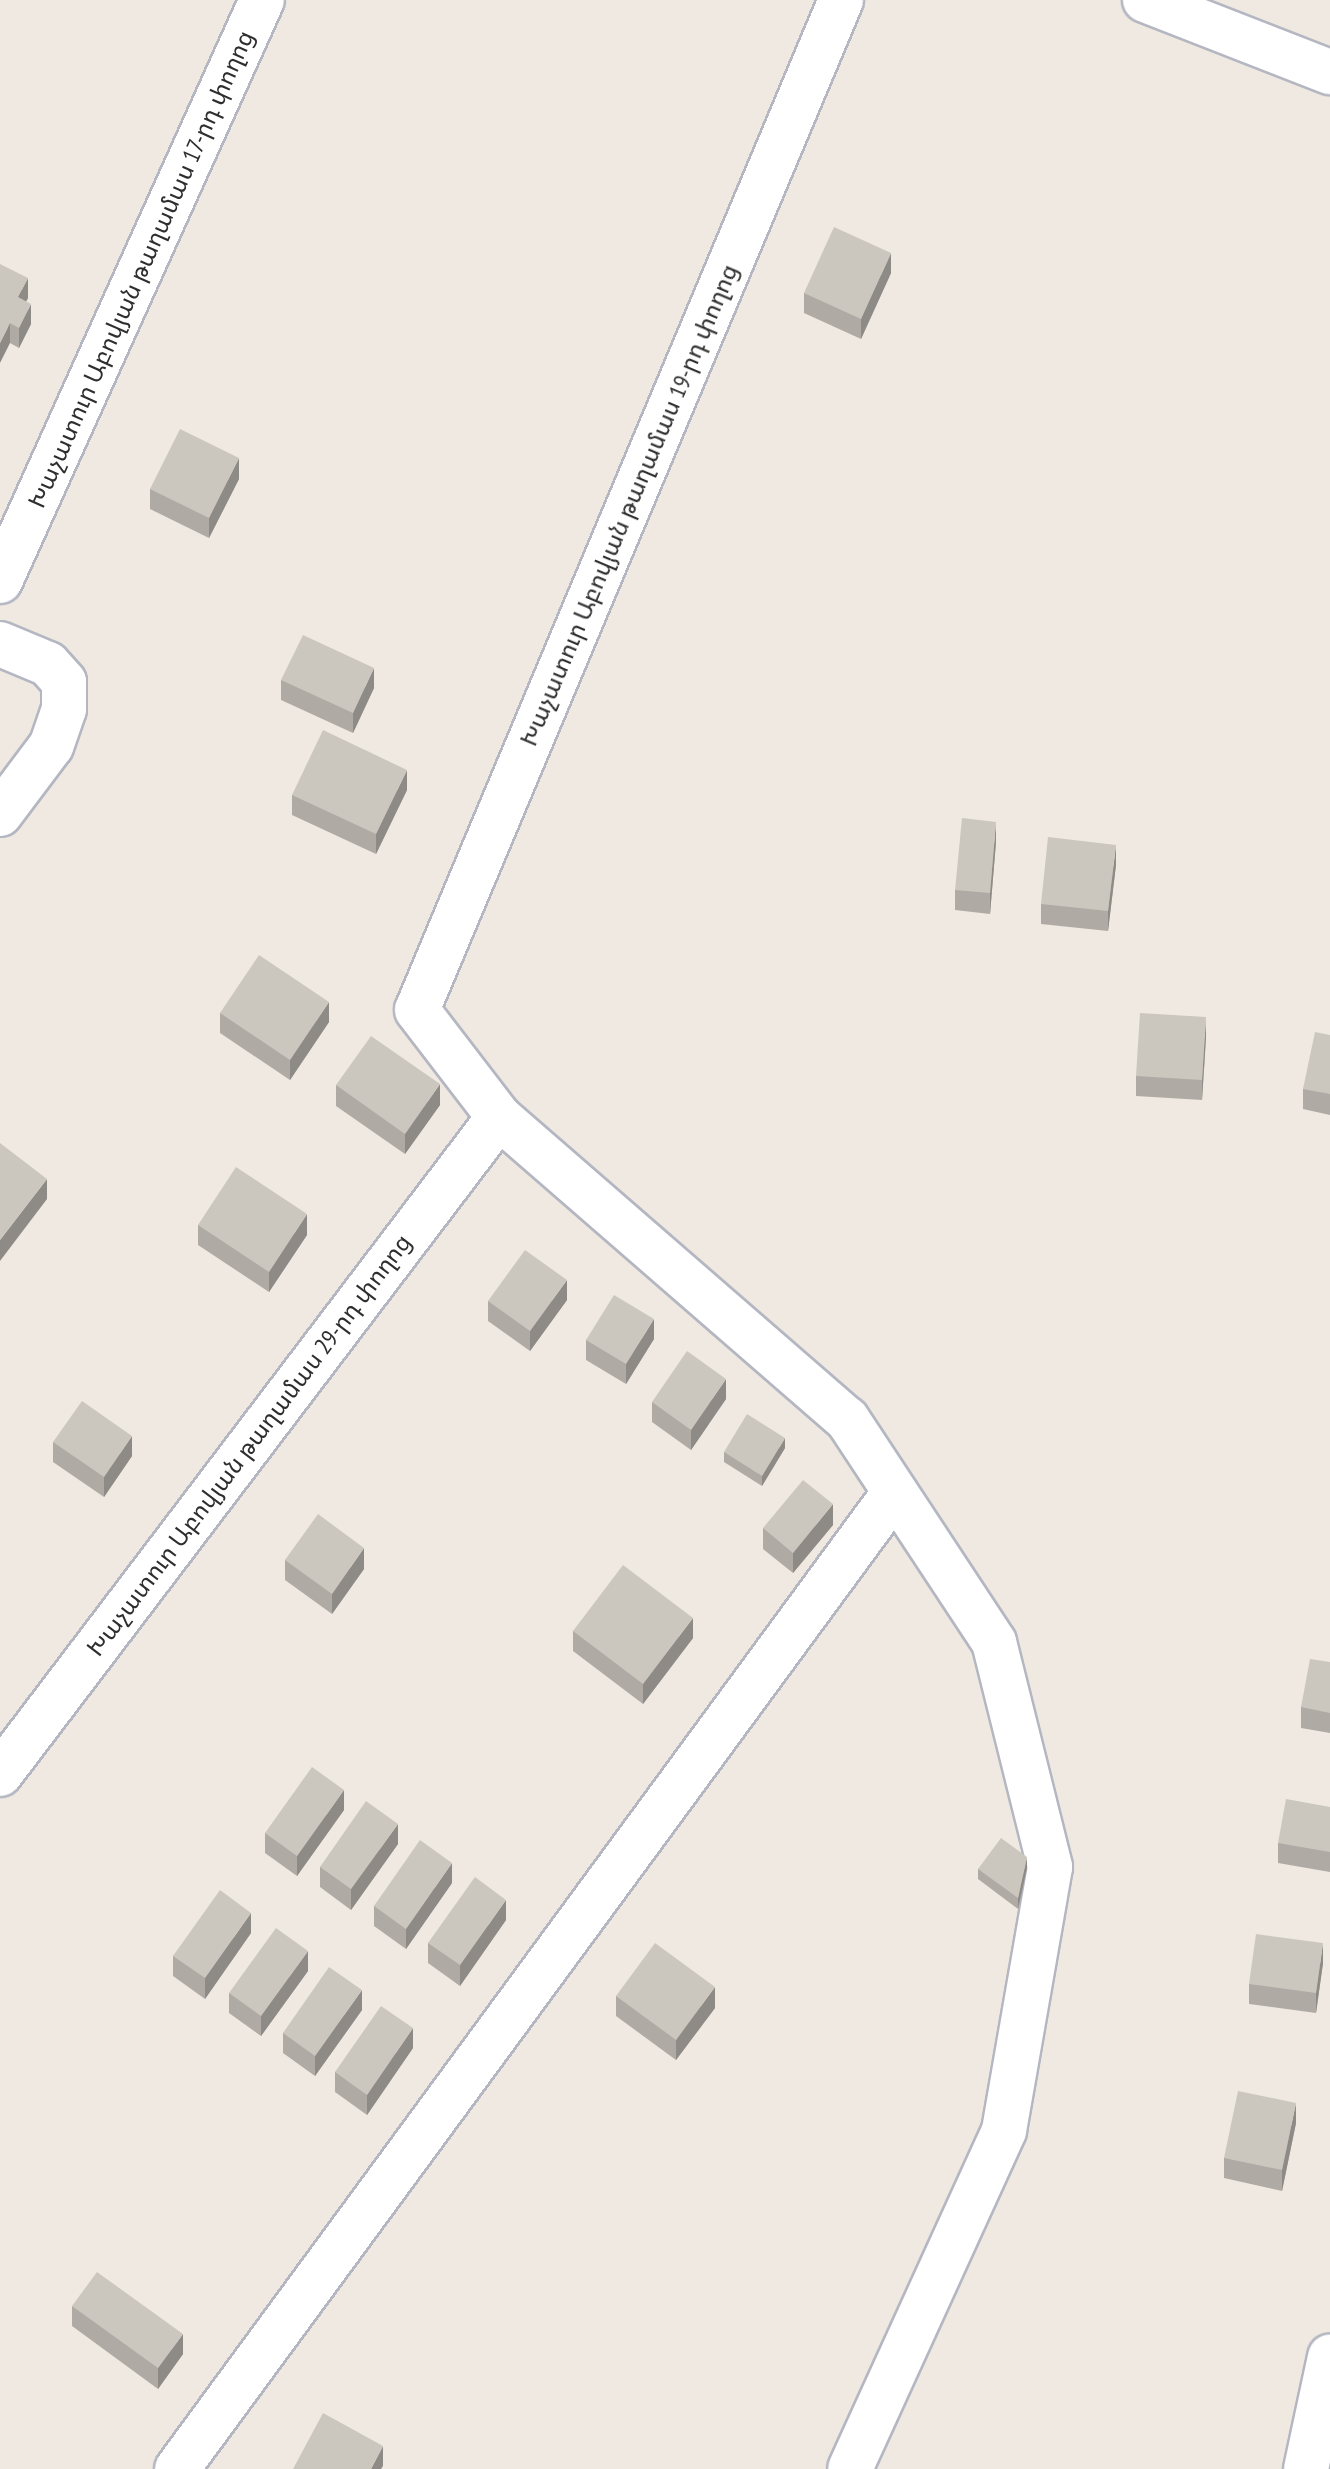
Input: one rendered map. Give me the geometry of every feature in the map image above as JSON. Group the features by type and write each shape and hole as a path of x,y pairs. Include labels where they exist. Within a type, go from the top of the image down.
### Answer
{"street":[{"name":"Խաչատուր Աբովյան թաղամաս 17-րդ փողոց","path":"0,581 262,0"},
{"name":"Խաչատուր Աբովյան թաղամաս 19-րդ փողոց","path":"499,1117 417,1010 841,0"},
{"path":"1145,0 1330,72"},
{"path":"0,644 48,664 64,682 64,709 51,746 0,814"},
{"path":"499,1117 847,1419 994,1642 1050,1867 1004,2131 850,2469"},
{"name":"Խաչատուր Աբովյան թաղամաս 29-րդ փողոց","path":"0,1774 499,1117"},
{"path":"177,2469 305,2298 462,2077 895,1492"},
{"path":"1306,2469 1330,2357"}],"building":[{"path":"834,227 891,253 861,319 804,293"},
{"path":"0,264 28,278 18,297 31,304 19,328 10,323 0,343"},
{"path":"180,429 239,458 209,518 150,489"},
{"path":"303,635 374,668 353,713 281,680"},
{"path":"323,730 407,770 376,834 292,795"},
{"path":"962,818 996,822 990,893 955,890"},
{"path":"1048,837 1116,845 1108,911 1041,904"},
{"path":"259,955 329,1002 290,1060 220,1013"},
{"path":"1140,1013 1206,1017 1202,1080 1136,1076"},
{"path":"1315,1032 1330,1035 1330,1094 1303,1089"},
{"path":"371,1036 440,1084 405,1134 336,1085"},
{"path":"0,1143 47,1179 0,1240"},
{"path":"236,1167 307,1214 269,1272 198,1225"},
{"path":"525,1250 567,1280 530,1331 488,1301"},
{"path":"614,1295 654,1319 626,1364 586,1340"},
{"path":"687,1351 726,1379 691,1430 652,1402"},
{"path":"82,1401 132,1436 104,1477 53,1442"},
{"path":"747,1414 785,1438 762,1476 724,1452"},
{"path":"803,1480 833,1504 793,1553 763,1528"},
{"path":"318,1514 364,1548 332,1594 285,1560"},
{"path":"623,1565 693,1618 643,1684 573,1631"},
{"path":"1310,1659 1330,1662 1330,1713 1301,1707"},
{"path":"312,1767 344,1790 297,1856 265,1833"},
{"path":"1286,1799 1330,1807 1330,1852 1278,1843"},
{"path":"366,1801 398,1824 351,1889 320,1867"},
{"path":"1001,1838 1027,1857 1018,1898 978,1869"},
{"path":"420,1840 452,1863 406,1929 374,1906"},
{"path":"475,1877 506,1900 460,1965 428,1943"},
{"path":"220,1890 251,1913 205,1978 173,1956"},
{"path":"276,1928 308,1951 261,2016 229,1993"},
{"path":"1256,1934 1323,1943 1316,1993 1249,1984"},
{"path":"655,1943 715,1987 676,2040 616,1996"},
{"path":"329,1967 362,1990 315,2056 283,2033"},
{"path":"381,2006 413,2028 367,2095 335,2072"},
{"path":"1238,2091 1296,2103 1282,2170 1224,2158"},
{"path":"97,2272 183,2334 158,2368 72,2306"},
{"path":"323,2413 383,2446 371,2469 293,2469"}]}
